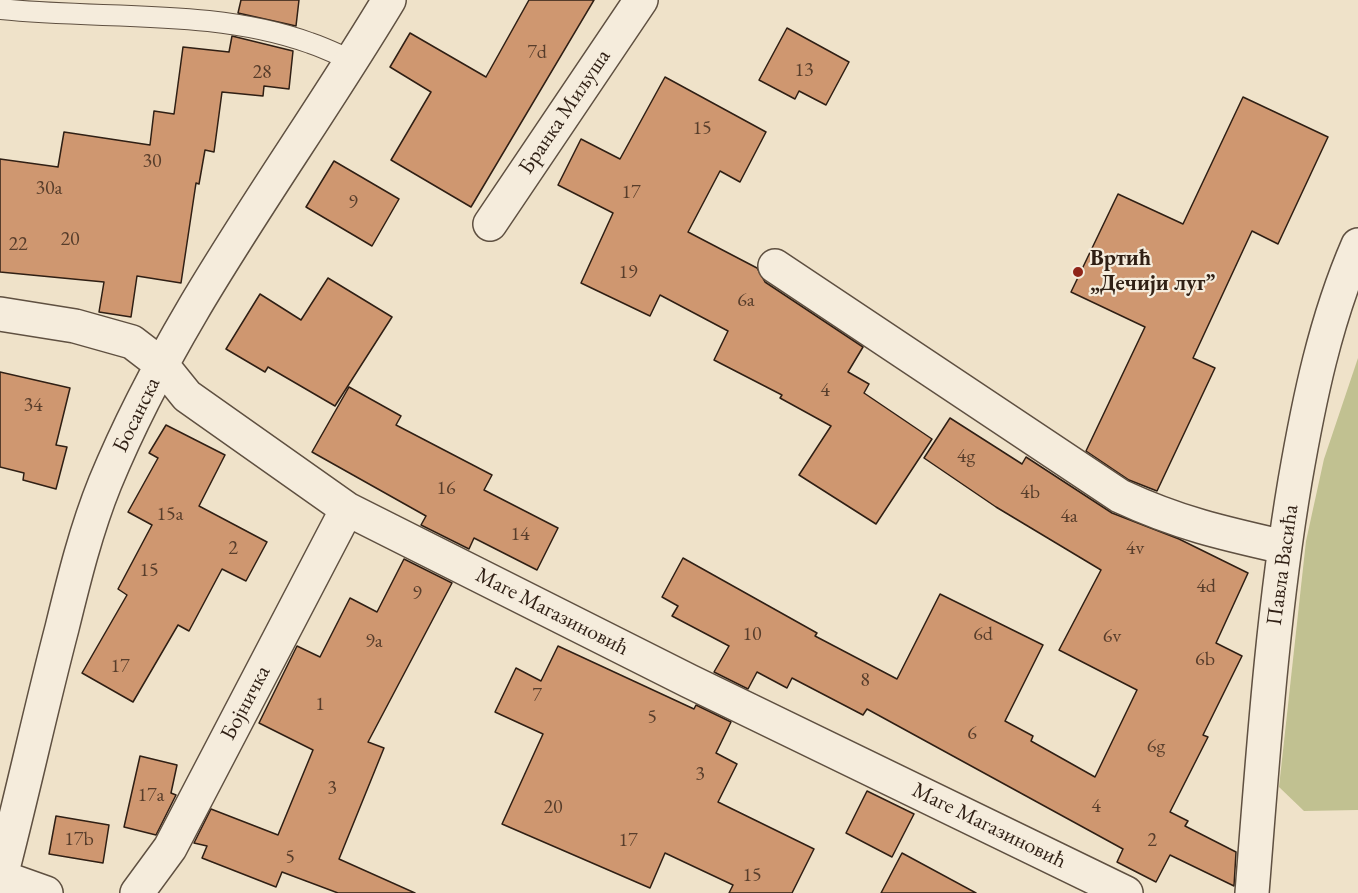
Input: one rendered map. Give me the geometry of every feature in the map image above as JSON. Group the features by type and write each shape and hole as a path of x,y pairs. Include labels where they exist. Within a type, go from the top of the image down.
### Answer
{"street":[{"name":"Босанска","path":"0,878 87,532 129,428 162,365 220,265 353,61 389,0"},
{"name":"Бранка Миљуша","path":"490,224 641,0"},
{"name":"Павла Васића","path":"1252,893 1266,716 1284,546 1315,373 1333,312 1358,245"},
{"path":"775,266 1120,496 1164,517 1199,528 1284,546"},
{"name":"Маге Магазиновић","path":"0,314 109,333 132,342 162,365 187,396 347,509 689,681 1126,893"},
{"name":"Бојничка","path":"137,893 170,848 347,509"},
{"path":"0,878 46,893"}],"lane":[{"path":"0,9 213,22 259,30 309,43 353,61"}],"green space":[{"path":"1358,358 1358,810 1304,811 1279,787 1306,541 1324,459"}],"building":[{"path":"241,0 299,0 296,26 238,13"},
{"path":"529,0 594,0 471,207 391,160 431,92 390,67 410,33 486,77"},
{"path":"787,28 849,62 826,105 799,91 795,99 759,80"},
{"path":"232,36 293,51 289,89 264,86 263,96 222,92 214,152 205,150 199,184 196,183 181,283 137,276 131,317 99,312 104,282 0,272 0,159 58,167 64,132 150,145 154,111 174,114 183,47 229,52"},
{"path":"665,77 766,132 740,182 720,171 688,232 757,268 765,282 863,347 848,372 869,384 864,393 932,439 876,524 799,475 831,426 780,398 782,395 714,360 728,331 660,295 650,316 581,283 613,213 558,185 581,139 620,159"},
{"path":"1243,97 1328,137 1278,244 1252,231 1193,358 1215,368 1157,491 1129,480 1086,451 1145,327 1071,292 1118,194 1183,224"},
{"path":"334,161 399,199 372,246 306,207"},
{"path":"328,278 392,317 335,406 268,367 265,372 226,349 260,294 301,320"},
{"path":"0,372 70,388 56,445 67,447 56,489 23,480 24,473 0,467"},
{"path":"349,387 401,416 396,425 492,475 484,490 558,528 537,570 474,538 469,549 421,525 426,516 312,452"},
{"path":"950,418 1022,464 1026,457 1112,513 1179,539 1248,573 1216,643 1242,656 1203,735 1208,737 1170,812 1188,821 1185,826 1236,852 1234,886 1170,855 1156,882 1117,862 1123,849 867,709 863,715 792,678 787,688 757,672 748,689 714,672 729,646 672,616 678,606 662,597 683,558 817,633 815,636 897,679 940,594 1043,645 1005,721 1033,736 1031,741 1095,777 1137,690 1059,650 1101,570 996,507 924,458"},
{"path":"166,425 225,455 199,506 267,542 246,581 222,569 189,631 178,625 133,702 82,673 127,595 118,589 152,525 128,512 158,458 149,453"},
{"path":"404,559 452,583 368,742 384,748 339,859 415,893 338,893 282,872 276,887 202,858 207,846 194,843 211,809 278,835 313,750 259,723 297,646 320,657 350,598 377,612"},
{"path":"558,646 694,709 696,705 731,722 716,753 737,764 718,802 814,849 792,893 729,893 733,885 665,853 650,888 502,824 543,734 495,712 516,668 541,681"},
{"path":"140,756 177,765 171,793 176,795 156,835 124,827"},
{"path":"867,791 914,814 892,857 846,833"},
{"path":"56,816 109,825 103,863 49,854"},
{"path":"902,853 976,893 881,893"}],"place":[{"name":"Вртић „Дечији луг”","path":"1078,272"}]}
